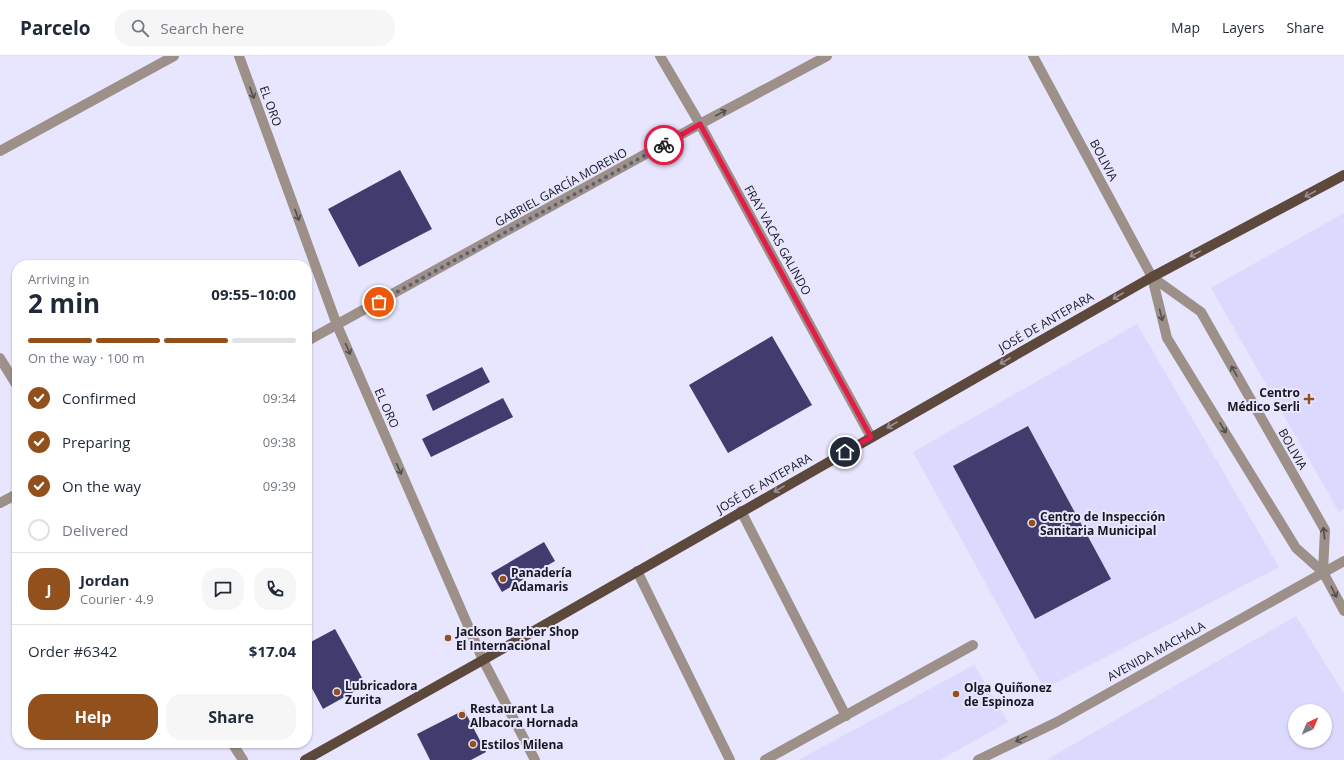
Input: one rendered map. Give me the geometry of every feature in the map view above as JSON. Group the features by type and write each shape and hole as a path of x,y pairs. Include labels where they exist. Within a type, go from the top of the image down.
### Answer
{"main road":[{"name":"JOSÉ DE ANTEPARA","path":"306,760 1152,277 1344,176"}],"street":[{"path":"0,151 174,56"},
{"name":"EL ORO","path":"239,56 337,325 483,660 535,760"},
{"name":"FRAY VACAS GALINDO","path":"660,56 700,124 871,437"},
{"name":"GABRIEL GARCÍA MORENO","path":"312,338 700,124 828,56"},
{"name":"BOLIVIA","path":"1034,56 1152,277 1167,338 1296,548 1323,572 1344,611"},
{"name":"BOLIVIA","path":"1152,277 1201,312 1325,530 1323,572"},
{"path":"0,358 12,378"},
{"path":"0,503 12,497"},
{"path":"741,511 846,716"},
{"name":"AVENIDA MACHALA","path":"978,760 1056,722 1344,561"},
{"path":"637,571 730,760"},
{"path":"765,760 973,645"},
{"path":"235,748 242,760"}],"shaded area":[{"name":"Centro Médico Serli","path":"1344,213 1344,509 1339,512 1211,288"},
{"path":"1137,324 1279,567 1044,689 913,452"},
{"path":"1296,616 1344,694 1344,760 1046,760"},
{"name":"Olga Quiñonez de Espinoza","path":"974,665 1008,722 940,760 798,760"}],"building":[{"path":"400,170 432,229 359,267 328,209"},
{"path":"772,336 812,405 728,453 689,385"},
{"path":"482,367 490,382 433,411 426,395"},
{"path":"503,398 513,417 431,457 422,439"},
{"name":"Centro de Inspección Sanitaria Municipal","path":"1028,426 1111,579 1035,619 953,466"},
{"path":"544,542 555,561 502,592 491,573"},
{"path":"335,629 366,685 323,709 312,688 312,641"},
{"path":"464,710 486,752 471,760 430,760 417,734"}],"way so far":[{"path":"379,302 664,145"}],"place":[{"name":"Centro Médico Serli","path":"1309,399"},
{"name":"Centro de Inspección Sanitaria Municipal","path":"1032,523"},
{"name":"Panadería Adamaris","path":"503,579"},
{"name":"Jackson Barber Shop El Internacional","path":"448,638"},
{"name":"Lubricadora Zurita","path":"337,692"},
{"name":"Olga Quiñonez de Espinoza","path":"956,694"},
{"name":"Restaurant La Albacora Hornada","path":"462,715"},
{"name":"Estilos Milena","path":"473,744"}],"route":[{"path":"664,145 700,124 871,437 845,452"}]}
